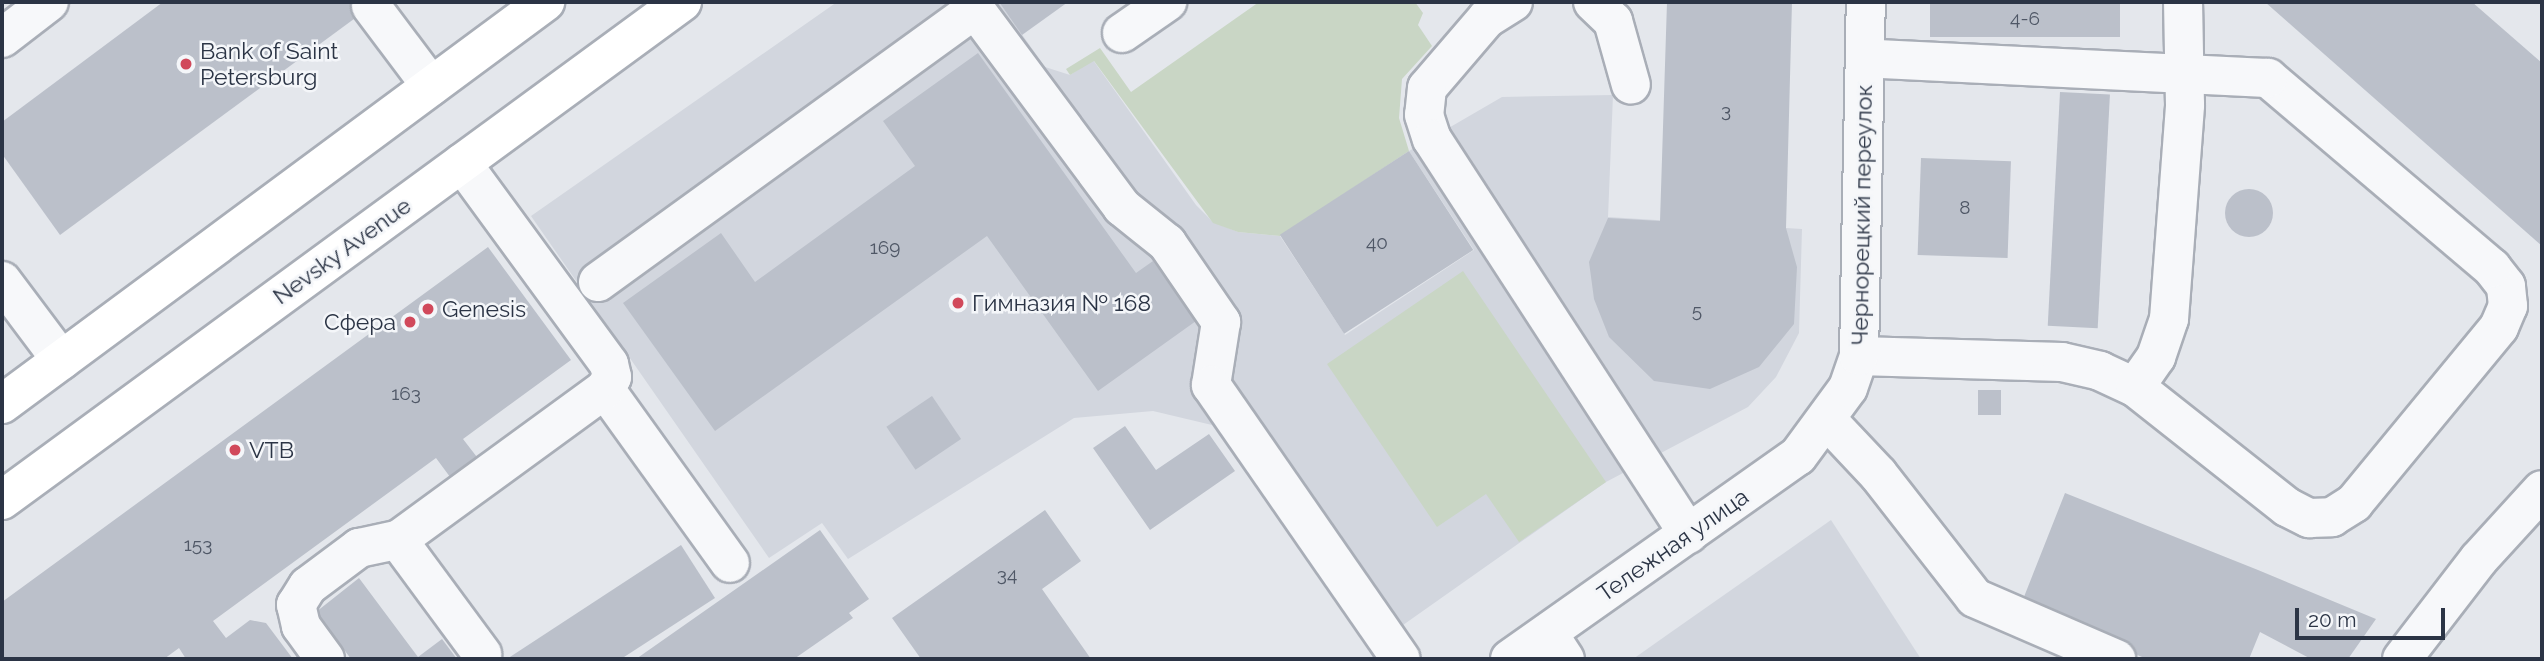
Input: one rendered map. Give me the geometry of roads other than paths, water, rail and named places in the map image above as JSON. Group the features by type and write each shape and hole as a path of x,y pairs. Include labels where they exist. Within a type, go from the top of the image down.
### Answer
{"main road":[{"path":"2,404 544,2"},
{"name":"Nevsky Avenue","path":"2,500 682,2"}],"street":[{"path":"2,38 48,2"},
{"path":"1122,33 1167,2"},
{"path":"1593,2 1613,21 1631,85"},
{"name":"Чернорецкий переулок","path":"1828,421 1848,388 1859,356 1866,2"},
{"path":"2136,387 2156,358 2169,319 2185,70 2183,2"},
{"path":"598,282 973,5 1122,207 1167,243 1220,322 1211,385 1401,659"},
{"path":"371,6 431,86"},
{"path":"1492,7 1427,88 1424,115 1432,139 1689,534"},
{"path":"1859,356 2062,362 2100,371 2136,387 2287,508 2309,518 2332,517 2354,503 2499,327 2508,306 2506,286 2492,268 2284,88 2268,78 2247,73 1865,58"},
{"path":"325,659 301,626 296,605 308,586 359,548 398,540 605,389 611,377 609,365 462,163"},
{"path":"2,281 61,360"},
{"path":"605,389 730,563"},
{"path":"1828,421 1878,474 1975,598 2116,659"},
{"name":"Тележная улица","path":"1510,659 1556,646 1689,534 1798,456 1828,421"},
{"path":"2402,659 2479,559 2542,490"},
{"path":"398,540 482,654"}],"place":[{"name":"Bank of Saint Petersburg","path":"186,64"},
{"name":"Гимназия № 168","path":"958,303"},
{"name":"Genesis","path":"428,309"},
{"name":"Сфера","path":"410,322"},
{"name":"VTB","path":"235,450"}]}
